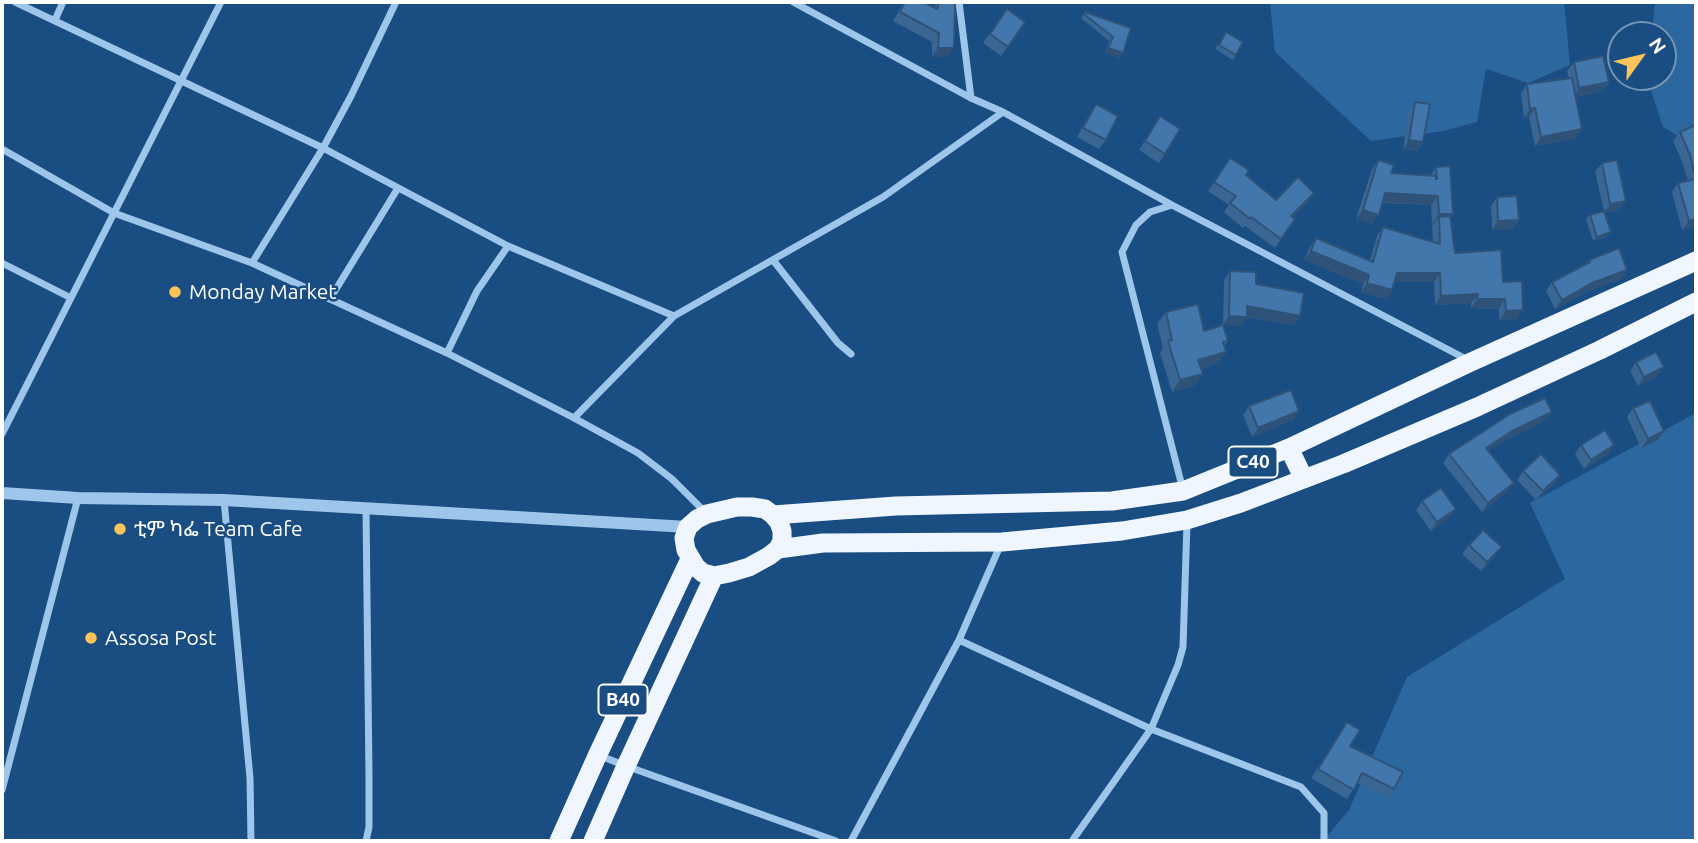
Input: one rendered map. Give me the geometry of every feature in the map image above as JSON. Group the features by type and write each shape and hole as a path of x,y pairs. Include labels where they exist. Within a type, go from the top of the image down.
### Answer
{"highway":[{"name":"C40","path":"773,516 896,506 1112,501 1183,491 1289,448 1471,362 1696,261"},
{"name":"C40","path":"778,549 823,543 1002,542 1122,531 1187,520 1304,479 1477,407 1696,302"},
{"path":"1289,448 1304,479"},
{"path":"688,527 707,514 737,507 752,507 765,509 779,522 782,531 782,541 778,549 749,567 714,576 703,573 690,559"},
{"name":"B40","path":"559,841 690,559 684,538 688,527"},
{"name":"B40","path":"593,841 714,576"}],"street":[{"path":"15,2 323,148 508,246 674,316"},
{"path":"55,20 63,2"},
{"path":"2,434 221,2"},
{"path":"253,263 323,148 396,2"},
{"path":"793,2 1471,362"},
{"path":"959,2 971,98"},
{"path":"574,418 674,316 883,197 1003,112"},
{"path":"2,149 114,213 253,263 447,353 574,418 638,453 672,479 707,514"},
{"path":"330,299 398,188"},
{"path":"1172,205 1150,212 1136,225 1122,253 1183,491"},
{"path":"447,353 477,291 508,246"},
{"path":"773,260 838,343 851,354"},
{"path":"2,263 71,298"},
{"path":"2,493 78,498 224,500 688,527"},
{"path":"2,790 78,498"},
{"path":"224,500 250,778 251,841"},
{"path":"366,508 369,776 369,827 366,841"},
{"path":"1072,841 1151,729 1178,665 1182,647 1187,520"},
{"path":"850,841 959,640 1002,542"},
{"path":"959,640 1151,729 1301,787 1324,813 1324,841"},
{"path":"598,754 836,841"}],"shaded area":[{"path":"1270,2 1564,2 1570,65 1528,83 1486,69 1477,122 1443,131 1371,141 1275,52"},
{"path":"1655,2 1696,2 1696,142 1691,144 1663,127 1651,91 1677,91 1677,21 1653,21"},
{"path":"1696,413 1696,841 1323,841 1349,810 1407,677 1565,579 1530,503"}],"building":[{"path":"905,2 923,2 937,9 939,2 955,2 954,48 938,48 939,33 900,12"},
{"path":"1007,9 1025,22 1008,47 990,34"},
{"path":"1085,12 1131,28 1123,53 1108,48 1113,37 1084,14"},
{"path":"1226,32 1243,42 1236,55 1219,45"},
{"path":"1603,56 1607,82 1579,88 1574,62"},
{"path":"1572,78 1582,129 1541,137 1535,108 1530,109 1527,84"},
{"path":"1415,102 1430,104 1423,142 1409,140"},
{"path":"1096,104 1118,116 1106,140 1083,128"},
{"path":"1160,116 1180,129 1165,154 1145,141"},
{"path":"1695,125 1696,128 1696,179 1680,132"},
{"path":"1230,158 1249,170 1246,175 1276,200 1298,177 1314,193 1291,216 1295,219 1281,239 1230,203 1236,196 1214,182"},
{"path":"1378,160 1394,165 1391,173 1436,176 1436,179 1437,179 1436,167 1450,166 1453,214 1439,214 1438,196 1385,193 1379,215 1363,210"},
{"path":"1617,160 1626,201 1610,204 1602,163"},
{"path":"1696,179 1696,219 1689,221 1678,183"},
{"path":"1517,196 1519,220 1498,221 1497,197"},
{"path":"1604,211 1611,232 1597,237 1590,215"},
{"path":"1450,216 1455,253 1501,250 1503,282 1522,281 1523,310 1506,311 1505,299 1477,299 1478,294 1441,296 1440,273 1397,273 1392,290 1367,283 1369,275 1311,251 1316,238 1373,262 1383,227 1440,244 1439,217"},
{"path":"1619,248 1627,270 1592,283 1562,300 1552,282 1590,262 1589,260"},
{"path":"1230,271 1256,272 1256,284 1304,293 1300,316 1247,306 1247,317 1229,316"},
{"path":"1198,304 1204,331 1223,325 1228,341 1223,342 1226,352 1198,360 1203,374 1180,380 1168,341 1172,340 1166,312"},
{"path":"1656,352 1664,367 1644,377 1636,362"},
{"path":"1291,390 1299,411 1258,428 1249,406"},
{"path":"1545,398 1552,412 1512,431 1486,448 1514,483 1488,503 1449,454 1510,414"},
{"path":"1650,401 1664,431 1648,439 1633,408"},
{"path":"1605,430 1614,445 1591,460 1581,445"},
{"path":"1541,454 1560,475 1543,491 1523,471"},
{"path":"1441,488 1456,509 1437,522 1422,501"},
{"path":"1483,530 1502,547 1487,562 1469,545"},
{"path":"1347,722 1360,730 1350,746 1403,772 1394,789 1362,773 1354,790 1318,769"}],"place":[{"name":"Monday Market","path":"175,292"},
{"name":"ቲም ካፌ Team Cafe","path":"120,529"},
{"name":"Assosa Post","path":"91,638"}]}
